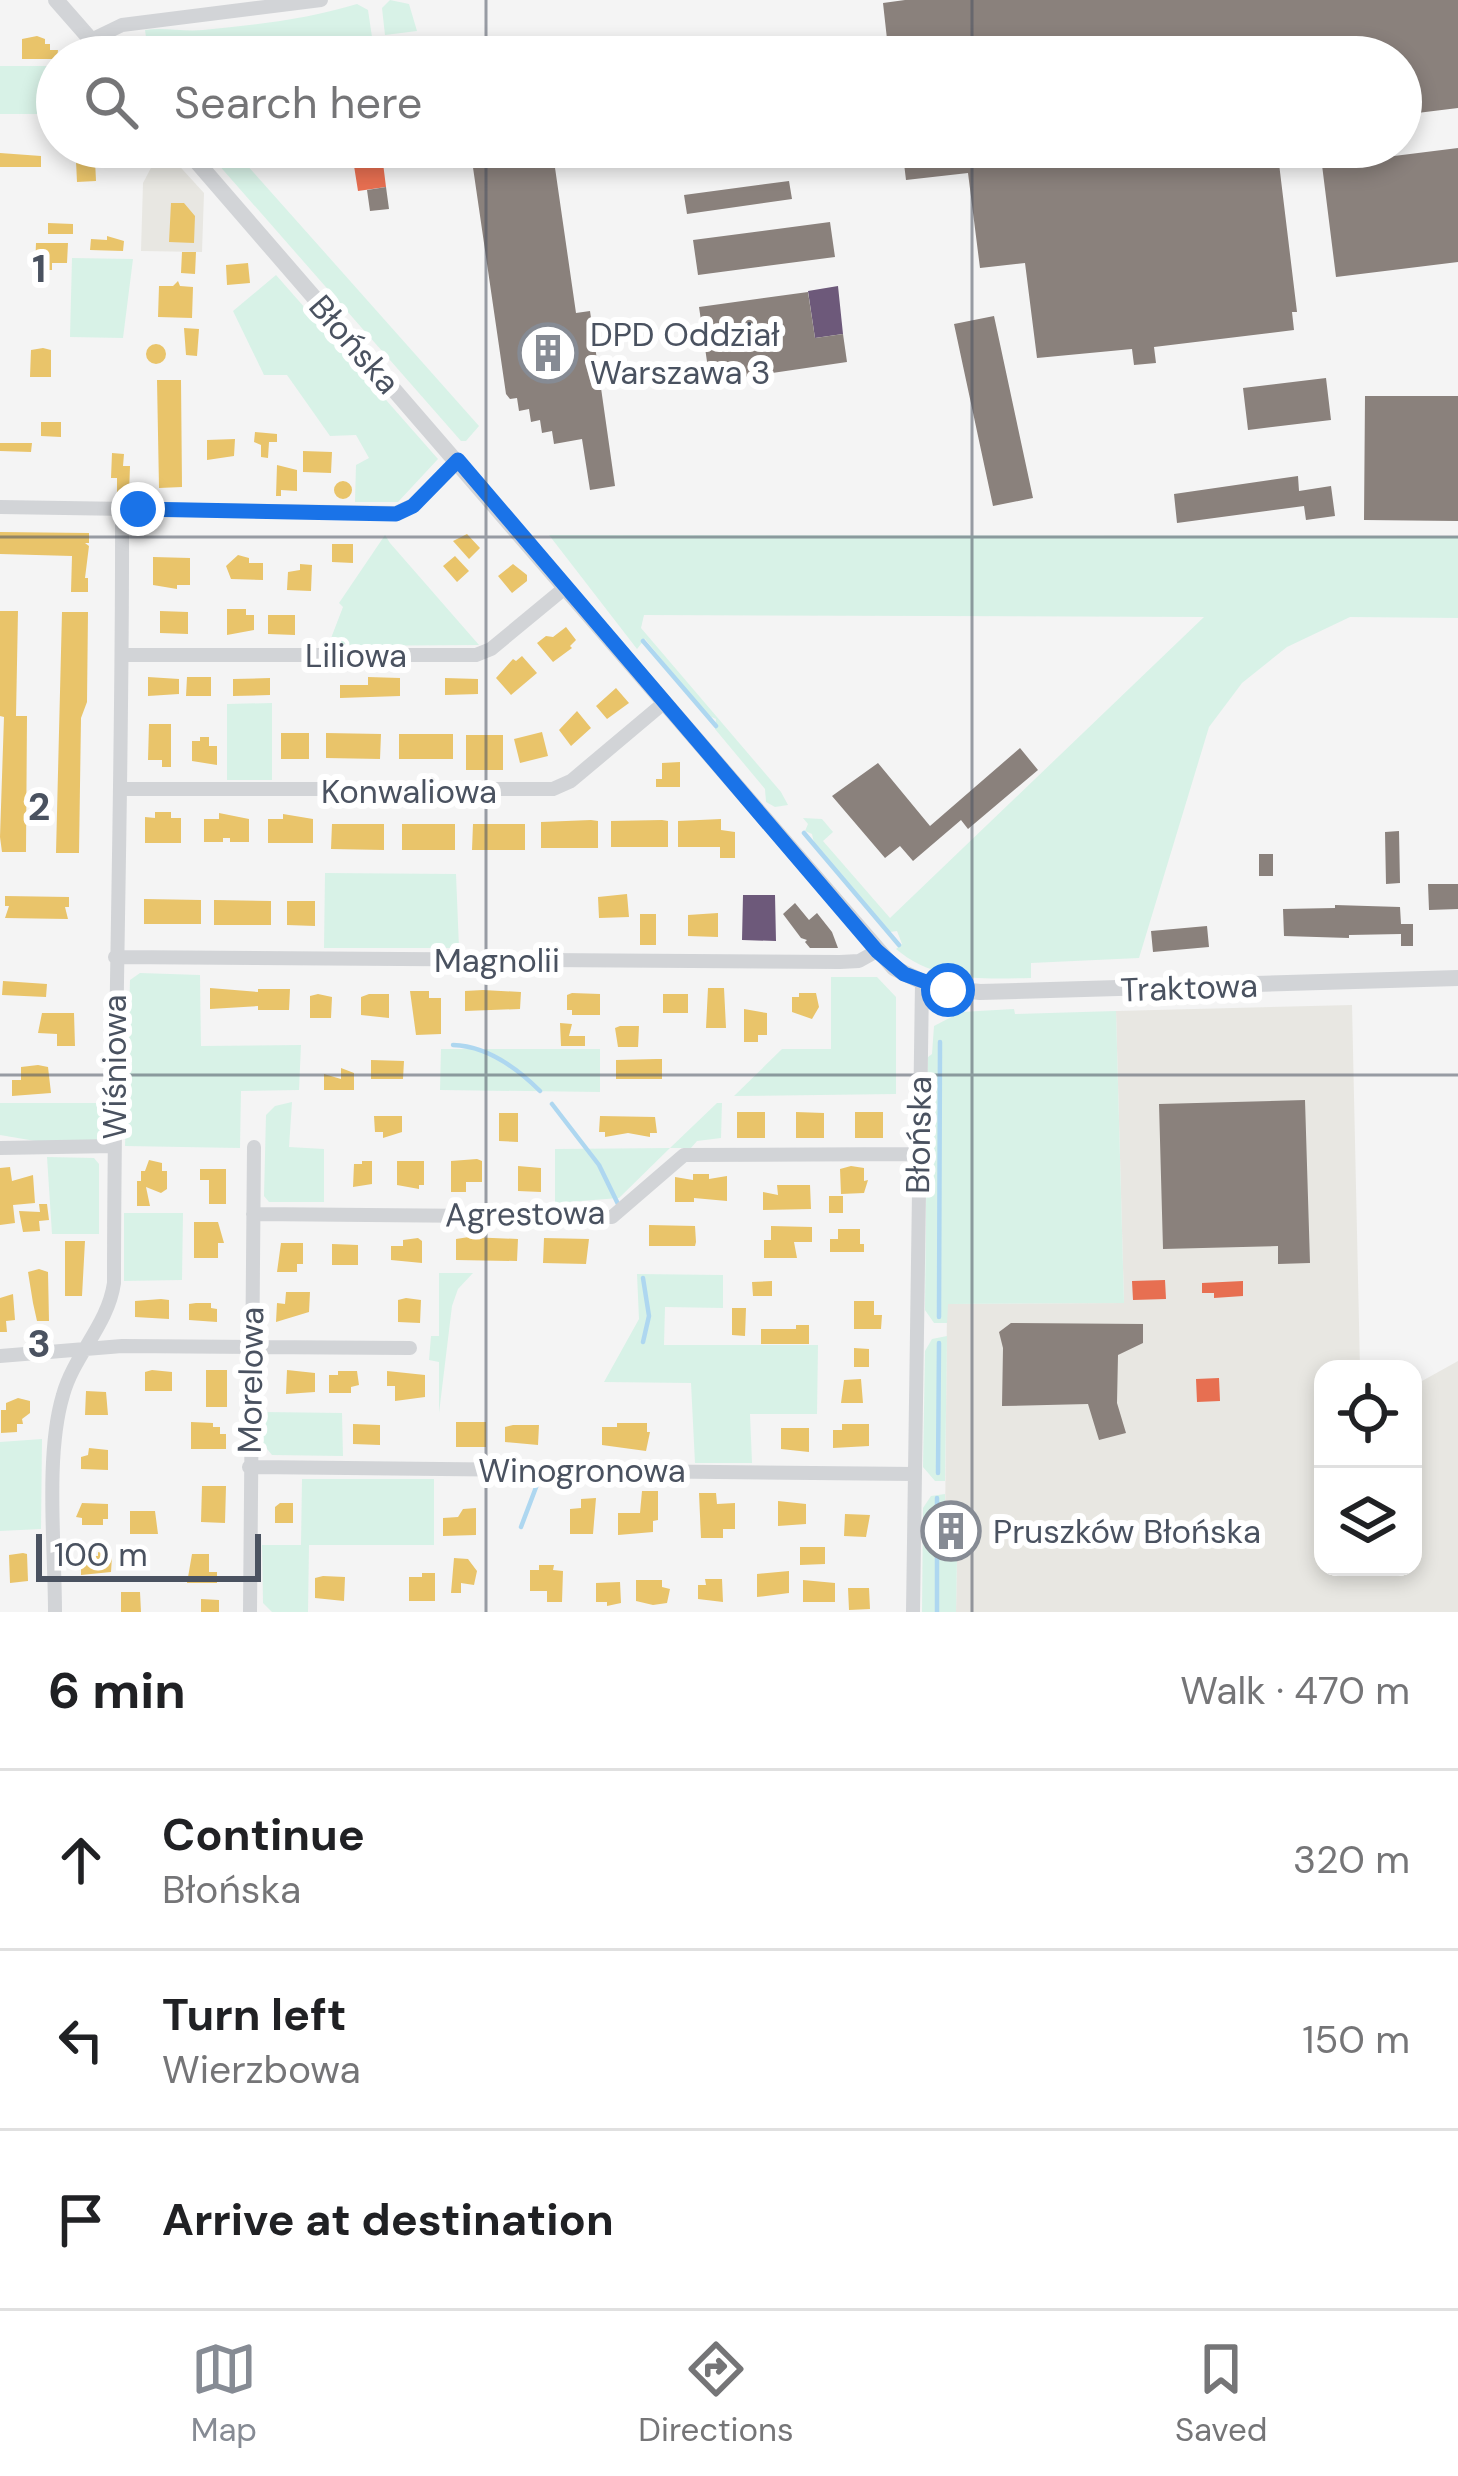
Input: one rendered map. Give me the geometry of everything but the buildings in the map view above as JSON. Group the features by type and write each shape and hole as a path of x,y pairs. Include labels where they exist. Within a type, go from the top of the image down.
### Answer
{"street":[{"path":"56,0 88,36"},
{"path":"98,36 115,27 321,0"},
{"name":"Błońska","path":"202,168 877,951 894,968 922,983 913,1612"},
{"path":"0,507 396,514 413,506 458,460"},
{"name":"Wiśniowa","path":"55,1612 56,1420 66,1384 113,1289 122,509"},
{"name":"Liliowa","path":"122,656 476,656 491,650 566,586"},
{"name":"Konwaliowa","path":"122,789 553,789 571,782 665,702"},
{"name":"Magnolii","path":"115,957 840,962 859,961 877,951"},
{"name":"Traktowa","path":"922,983 963,992 1007,992 1458,978"},
{"path":"0,1148 114,1146"},
{"name":"Morelowa","path":"250,1612 254,1148"},
{"name":"Agrestowa","path":"253,1214 612,1217 684,1154 919,1154"},
{"path":"0,1356 122,1346 410,1348"},
{"name":"Winogronowa","path":"249,1467 915,1474"}],"shaded area":[{"path":"151,168 181,168 204,193 202,252 141,251 143,183"},
{"path":"1352,1005 1360,1360 1314,1360 1314,1576 1422,1576 1422,1381 1458,1361 1458,1612 956,1612 957,1556 945,1535 947,1304 1124,1303 1116,1011"}],"green space":[{"path":"390,0 409,4 417,31 385,35 382,8"},
{"path":"357,4 368,10 372,36 146,36 145,30 196,30 300,18"},
{"path":"0,66 36,66 36,114 0,114"},
{"path":"221,168 250,168 479,426 461,441"},
{"path":"72,258 133,259 123,338 70,337"},
{"path":"276,275 438,459 398,502 355,502 356,465 369,458 356,435 330,436 287,375 264,375 233,311"},
{"path":"385,535 479,645 328,646 343,607 339,603"},
{"path":"549,535 1458,536 1458,618 1350,617 1287,647 1242,683 1209,727 1139,958 1031,963 1031,978 977,978 927,968 896,949 902,944 897,931 890,932 814,843 803,818 822,819 833,832 823,841 890,918 1204,617 644,615 641,628 781,792 788,805 775,807 766,802 765,789 715,729 716,719 707,715 645,639 637,649"},
{"path":"272,703 272,780 227,780 227,704"},
{"path":"325,873 456,874 459,948 324,948"},
{"path":"140,973 200,975 201,1046 301,1045 299,1090 241,1091 240,1148 125,1146 130,980"},
{"path":"831,977 877,977 896,997 896,1094 734,1096 782,1049 831,1049"},
{"path":"1014,1009 1015,1014 1116,1011 1124,1303 948,1304 947,1323 934,1323 925,1310 927,1108 933,1108 933,1096 927,1096 928,1057 934,1026 961,1012"},
{"path":"441,1049 600,1049 600,1092 440,1090"},
{"path":"292,1102 289,1147 324,1149 324,1202 269,1202 264,1196 266,1115 275,1106"},
{"path":"0,1103 100,1103 108,1110 108,1132 100,1139 73,1144 0,1135"},
{"path":"722,1103 721,1138 697,1141 691,1148 670,1148"},
{"path":"670,1148 619,1198 555,1203 555,1149"},
{"path":"47,1157 94,1158 99,1164 99,1234 52,1234"},
{"path":"124,1213 183,1213 182,1280 124,1281"},
{"path":"439,1273 473,1273 458,1289 452,1306 439,1413 439,1362 429,1360 431,1336 439,1336"},
{"path":"637,1274 723,1275 723,1308 665,1307 664,1345 818,1345 817,1414 750,1414 752,1463 695,1463 691,1383 604,1382 639,1319"},
{"path":"947,1336 945,1481 935,1481 923,1467 925,1351 932,1339"},
{"path":"263,1412 342,1413 343,1456 272,1455 263,1444"},
{"path":"42,1439 41,1529 0,1531 0,1442"},
{"path":"302,1479 434,1479 434,1545 309,1545 308,1612 272,1612 263,1603 262,1545 301,1545"},
{"path":"945,1494 945,1535 957,1556 956,1612 922,1612 923,1508 931,1496"}],"waterway":[{"path":"643,641 716,726"},
{"path":"804,833 899,945"},
{"path":"939,1317 940,1042"},
{"path":"453,1045 500,1059 540,1091"},
{"path":"552,1104 599,1165 618,1204"},
{"path":"643,1278 649,1316 643,1342"},
{"path":"938,1473 939,1343"},
{"path":"521,1527 538,1482"},
{"path":"937,1498 937,1612"}],"place":[{"name":"DPD Oddział Warszawa 3","path":"548,353"},
{"name":"Pruszków Błońska","path":"951,1531"}],"route":[{"path":"138,509 396,514 413,506 458,460 877,951 904,974 948,990"}]}
